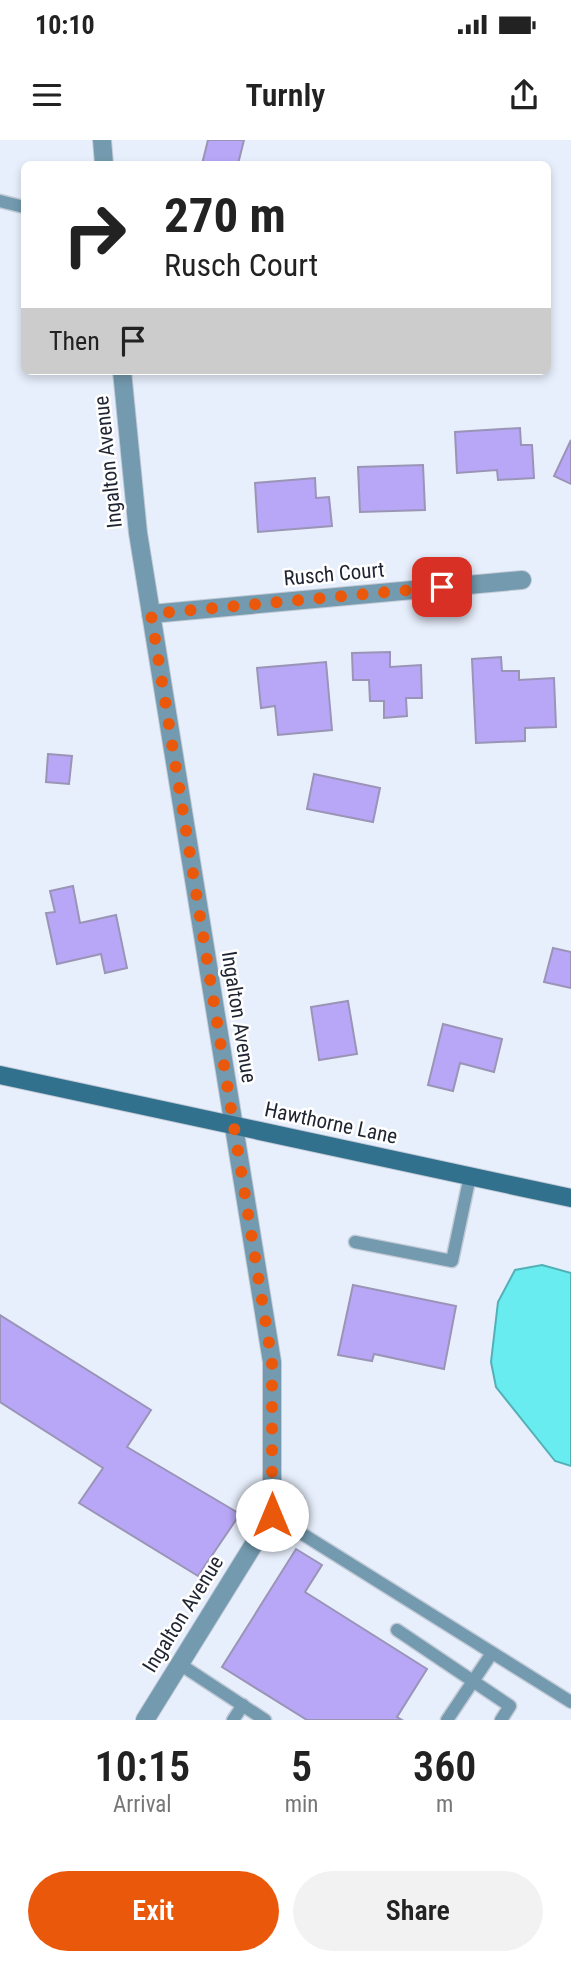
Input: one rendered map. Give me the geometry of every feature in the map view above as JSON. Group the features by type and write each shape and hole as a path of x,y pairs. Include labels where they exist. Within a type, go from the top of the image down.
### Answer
{"street":[{"path":"102,140 104,161"},
{"name":"Ingalton Avenue","path":"122,375 133,495 151,614 272,1362 272,1515 145,1720"},
{"name":"Rusch Court","path":"151,614 522,580"},
{"name":"Hawthorne Lane","path":"0,1075 571,1198"}],"lane":[{"path":"0,201 21,206"},
{"path":"355,1242 453,1261 470,1176"},
{"path":"272,1515 571,1702"},
{"path":"397,1630 510,1706 501,1720"},
{"path":"447,1720 492,1653"},
{"path":"178,1663 265,1720"},
{"path":"233,1720 243,1705"}],"water":[{"path":"542,1265 571,1273 571,1466 555,1461 496,1387 491,1362 498,1302 515,1270"}],"building":[{"path":"208,140 244,140 239,161 203,161"},
{"path":"520,428 521,445 532,445 534,478 498,480 497,470 457,473 455,432"},
{"path":"571,440 571,484 554,476"},
{"path":"423,465 425,510 360,512 358,467"},
{"path":"315,478 316,498 329,497 332,526 258,532 255,483"},
{"path":"390,652 390,667 421,665 422,698 406,698 407,716 384,718 384,701 370,701 369,680 353,680 352,653"},
{"path":"501,657 502,671 519,671 519,680 554,678 556,727 525,728 525,741 476,743 472,659"},
{"path":"326,662 332,730 278,735 275,706 261,708 257,668"},
{"path":"48,754 72,756 69,784 46,782"},
{"path":"314,774 380,788 373,822 307,809"},
{"path":"73,886 80,923 116,915 127,968 105,973 101,954 57,964 46,913 55,912 50,891"},
{"path":"553,948 571,952 571,988 544,982"},
{"path":"348,1001 357,1054 319,1060 311,1007"},
{"path":"443,1024 502,1039 494,1072 460,1063 453,1091 428,1085"},
{"path":"353,1285 456,1306 444,1369 374,1354 372,1361 338,1355"},
{"path":"0,1315 151,1410 127,1447 240,1514 198,1576 79,1503 103,1468 0,1402"},
{"path":"296,1549 322,1565 305,1592 427,1669 397,1717 402,1720 307,1720 222,1667"}],"route":[{"path":"272,1515 272,1362 151,614 442,587"}]}
